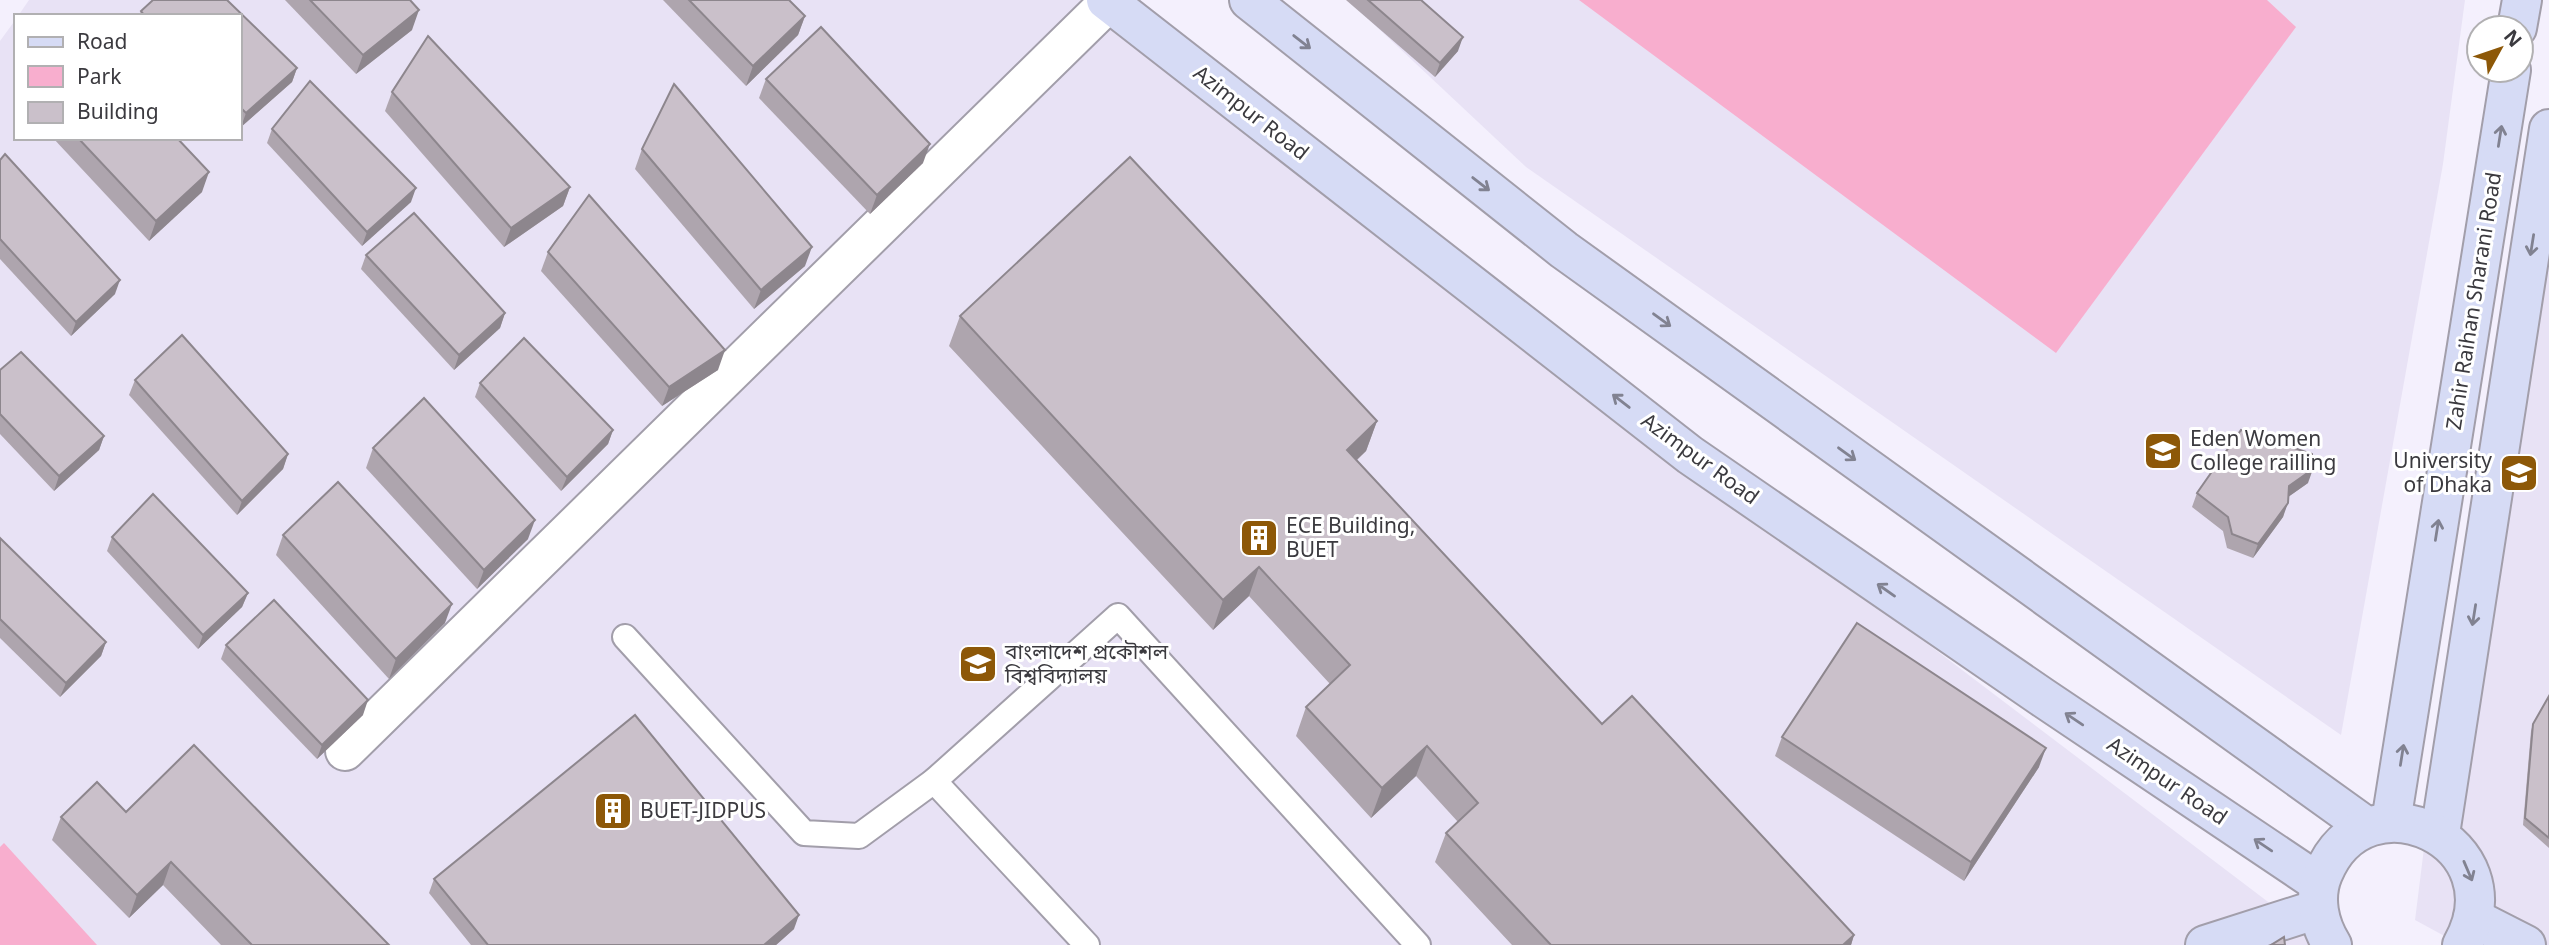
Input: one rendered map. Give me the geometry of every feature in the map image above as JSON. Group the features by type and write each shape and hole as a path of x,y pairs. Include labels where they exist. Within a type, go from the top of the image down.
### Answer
{"main road":[{"path":"1249,0 1564,250 2379,825"},
{"name":"Azimpur Road","path":"1109,1 1690,455 2042,697 2318,896"},
{"name":"Zahir Raihan Sharani Road","path":"2379,825 2509,84"},
{"path":"2440,834 2549,129"},
{"path":"2332,945 2325,934 2318,896 2329,860 2345,841 2379,825 2416,824 2440,834 2459,852 2472,876 2476,902 2467,932 2526,945"},
{"path":"2205,945 2318,896"}],"street":[{"path":"345,751 1109,1"}],"lane":[{"path":"625,638 804,833 859,836 934,781 1118,616 1418,945"},
{"path":"934,781 1087,945"}],"shaded area":[{"name":"বাংলাদেশ প্রকৌশল বিশ্ববিদ্যালয়","path":"29,0 1140,0 1685,460 2325,945 0,945 0,41 14,22 14,140 242,140 242,14 19,14"},
{"name":"Eden Women College railling","path":"1348,0 2465,0 2443,164 2341,735 1526,167"},
{"name":"University of Dhaka","path":"2549,137 2549,945 2461,945 2415,920 2429,808"}],"green space":[{"path":"1579,0 2267,0 2296,27 2056,353"},
{"path":"4,843 97,945 0,945 0,847"}],"building":[{"path":"153,0 227,0 241,14 143,14 141,11"},
{"path":"310,0 410,0 419,10 363,55"},
{"path":"689,0 789,0 805,16 753,66"},
{"path":"1368,0 1421,0 1463,37 1440,63"},
{"path":"242,15 297,68 246,113 242,109"},
{"path":"821,27 930,144 877,195 766,79"},
{"path":"428,36 570,187 511,228 392,92"},
{"path":"310,81 416,188 367,232 272,129"},
{"path":"674,84 812,247 761,290 642,149"},
{"path":"80,140 179,140 209,172 156,221"},
{"path":"5,154 120,280 76,322 0,239 0,160"},
{"name":"ECE Building, BUET","path":"1130,157 1377,421 1347,450 1602,724 1632,696 1854,935 1843,945 1551,945 1446,833 1478,803 1427,746 1382,788 1306,707 1350,665 1259,567 1223,600 960,316"},
{"path":"589,195 725,350 669,387 548,252"},
{"path":"414,213 505,313 459,355 366,255"},
{"path":"182,335 288,454 242,501 135,380"},
{"path":"524,338 613,430 567,477 480,383"},
{"path":"21,352 104,436 59,476 0,414 0,370"},
{"path":"424,398 535,520 484,570 373,448"},
{"path":"2241,430 2312,454 2313,469 2289,486 2288,503 2258,544 2232,534 2228,517 2197,493"},
{"path":"338,482 452,604 396,659 283,535"},
{"path":"153,494 248,593 203,635 112,537"},
{"path":"0,538 106,642 66,683 0,619"},
{"path":"274,600 368,700 322,745 226,645"},
{"path":"1857,623 2046,748 1971,862 1782,737"},
{"path":"2549,696 2549,838 2525,818 2533,724"},
{"name":"BUET-JIDPUS","path":"635,715 799,915 764,945 488,945 434,879"},
{"path":"194,745 389,945 252,945 171,862 137,895 61,817 97,782 126,812"},
{"path":"2284,937 2285,945 2271,945"}],"place":[{"name":"Eden Women College railling","path":"2163,451"},
{"name":"University of Dhaka","path":"2519,473"},
{"name":"ECE Building, BUET","path":"1259,538"},
{"name":"বাংলাদেশ প্রকৌশল বিশ্ববিদ্যালয়","path":"978,664"},
{"name":"BUET-JIDPUS","path":"613,811"}]}
